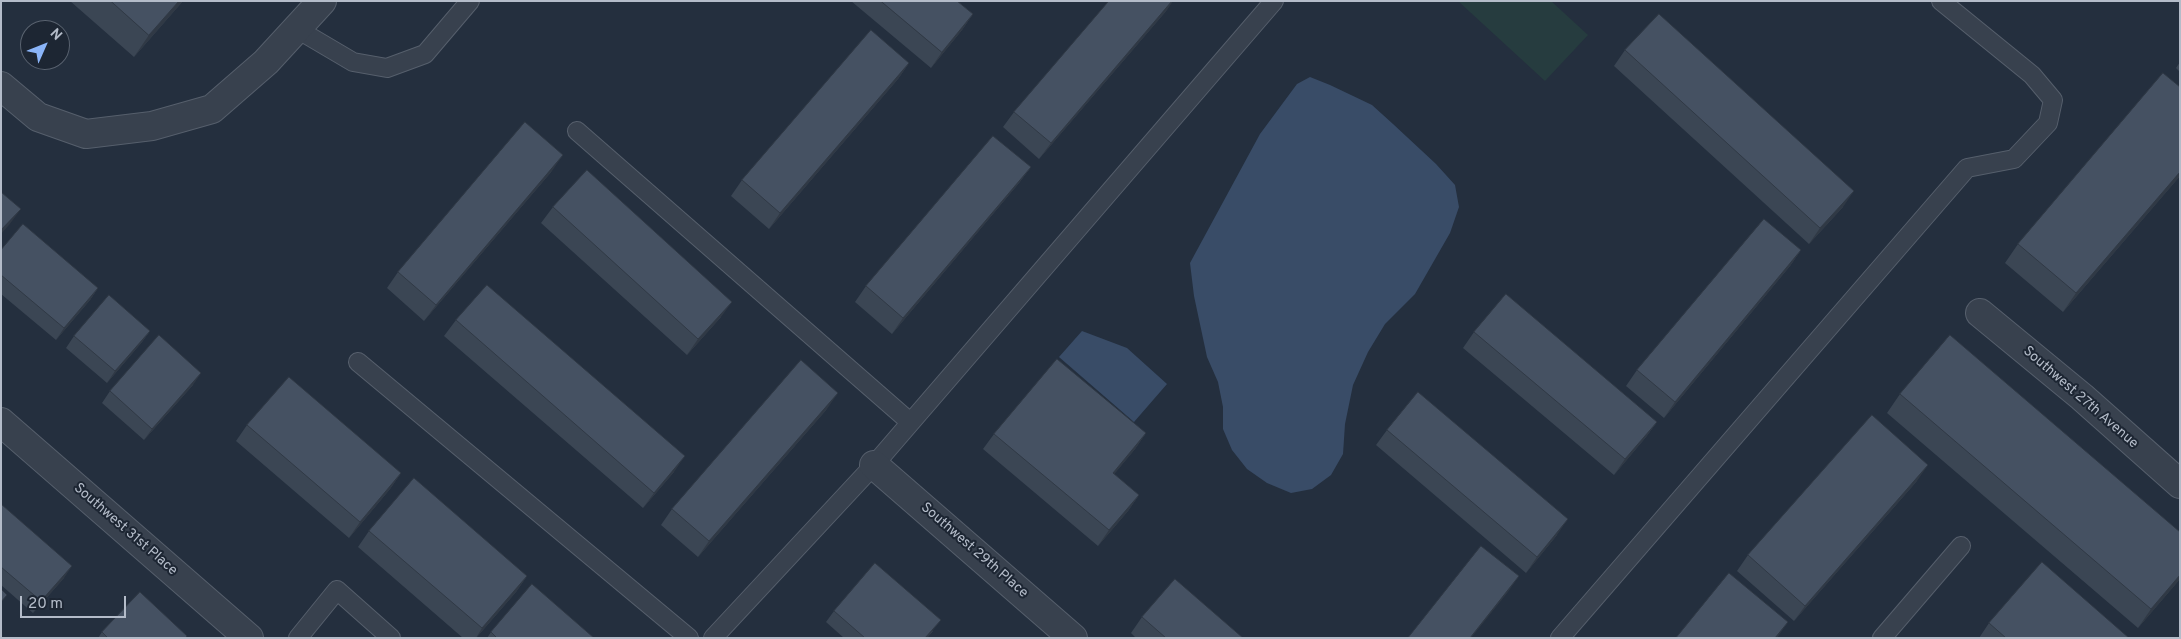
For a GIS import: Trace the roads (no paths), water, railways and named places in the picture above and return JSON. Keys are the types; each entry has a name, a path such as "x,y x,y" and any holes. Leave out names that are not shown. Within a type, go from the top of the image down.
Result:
{"street":[{"path":"1,86 38,116 86,134 152,126 212,109 266,62 322,1"},
{"name":"Southwest 27th Avenue","path":"1980,313 2082,397 2180,484"},
{"name":"Southwest 31st Place","path":"1,422 249,638"},
{"name":"Southwest 29th Place","path":"874,465 1073,638"}],"lane":[{"path":"298,29 353,62 387,68 425,54 470,1"},
{"path":"713,638 874,465 1274,1"},
{"path":"1560,638 1967,168 2014,159 2048,123 2053,100 2032,75 1941,1"},
{"path":"576,131 910,422"},
{"path":"358,362 689,638"},
{"path":"1882,638 1961,546"},
{"path":"298,638 337,590 391,638"}],"water":[{"path":"1310,77 1372,105 1436,164 1455,185 1459,207 1450,233 1415,294 1385,324 1368,352 1353,385 1345,424 1343,454 1331,475 1312,489 1291,493 1267,483 1247,469 1232,450 1223,429 1223,407 1218,382 1207,357 1194,296 1190,263 1260,134 1297,84"},
{"path":"1082,331 1127,348 1167,384 1134,422 1059,357"}]}
